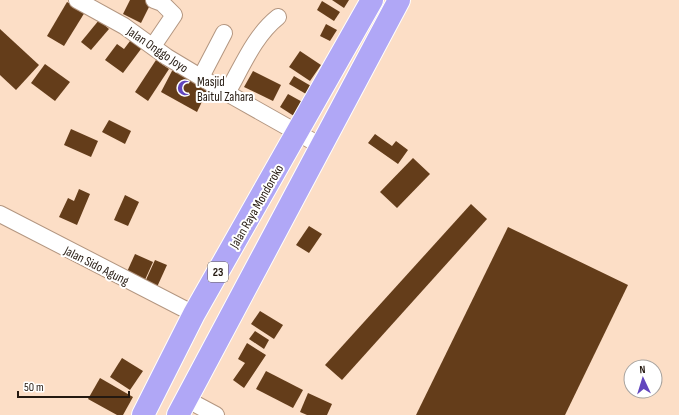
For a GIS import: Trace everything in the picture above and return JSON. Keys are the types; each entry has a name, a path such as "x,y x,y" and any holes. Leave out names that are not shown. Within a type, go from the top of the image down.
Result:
{"highway":[{"name":"Jalan Raya Mondoroko","path":"143,415 194,314 298,133 372,0"},
{"name":"23","path":"182,407 399,0"}],"street":[{"name":"Jalan Onggo Joyo","path":"77,0 124,26 201,77 321,146"},
{"path":"153,46 174,15 162,4 154,0"},
{"path":"228,93 260,35 267,26 278,17"},
{"path":"201,77 224,33"},
{"name":"Jalan Sido Agung","path":"0,214 194,314"},
{"path":"182,407 216,415"}],"building":[{"path":"130,0 145,0 151,3 141,23 123,14"},
{"path":"332,0 349,0 344,8"},
{"path":"322,1 340,12 334,21 317,10"},
{"path":"67,2 85,12 64,46 47,36"},
{"path":"99,20 109,29 91,50 81,42"},
{"path":"326,24 337,30 330,41 320,36"},
{"path":"0,29 39,65 16,90 0,75"},
{"path":"133,37 144,45 123,73 105,60 117,44 124,49"},
{"path":"300,51 321,65 310,81 289,67"},
{"path":"156,60 169,69 148,101 135,92"},
{"path":"45,64 70,82 55,101 31,83"},
{"name":"Masjid Baitul Zahara","path":"173,69 210,85 197,112 161,92"},
{"path":"253,71 281,85 273,101 244,87"},
{"path":"294,76 311,86 306,94 289,84"},
{"path":"288,94 306,104 297,118 280,107"},
{"path":"109,120 131,131 125,144 102,132"},
{"path":"71,129 98,141 91,157 64,145"},
{"path":"375,134 392,146 396,141 408,150 398,164 368,143"},
{"path":"413,158 430,174 397,208 380,192"},
{"path":"79,189 90,194 77,225 59,217 68,198 74,201"},
{"path":"125,195 139,202 128,226 114,220"},
{"path":"471,204 487,219 342,380 325,365"},
{"path":"309,226 322,234 309,253 296,245"},
{"path":"508,227 628,285 565,415 416,415"},
{"path":"135,254 153,262 144,282 126,274"},
{"path":"155,260 167,265 157,287 145,282"},
{"path":"260,311 283,325 274,339 251,324"},
{"path":"255,331 269,340 264,349 249,339"},
{"path":"247,343 266,355 244,388 233,380 245,363 238,359"},
{"path":"122,358 143,371 130,390 110,377"},
{"path":"266,371 303,390 293,408 256,389"},
{"path":"100,378 133,397 123,415 117,415 88,399"},
{"path":"308,393 332,404 327,415 307,415 300,412"}],"place":[{"name":"Masjid Baitul Zahara","path":"185,88"}]}
